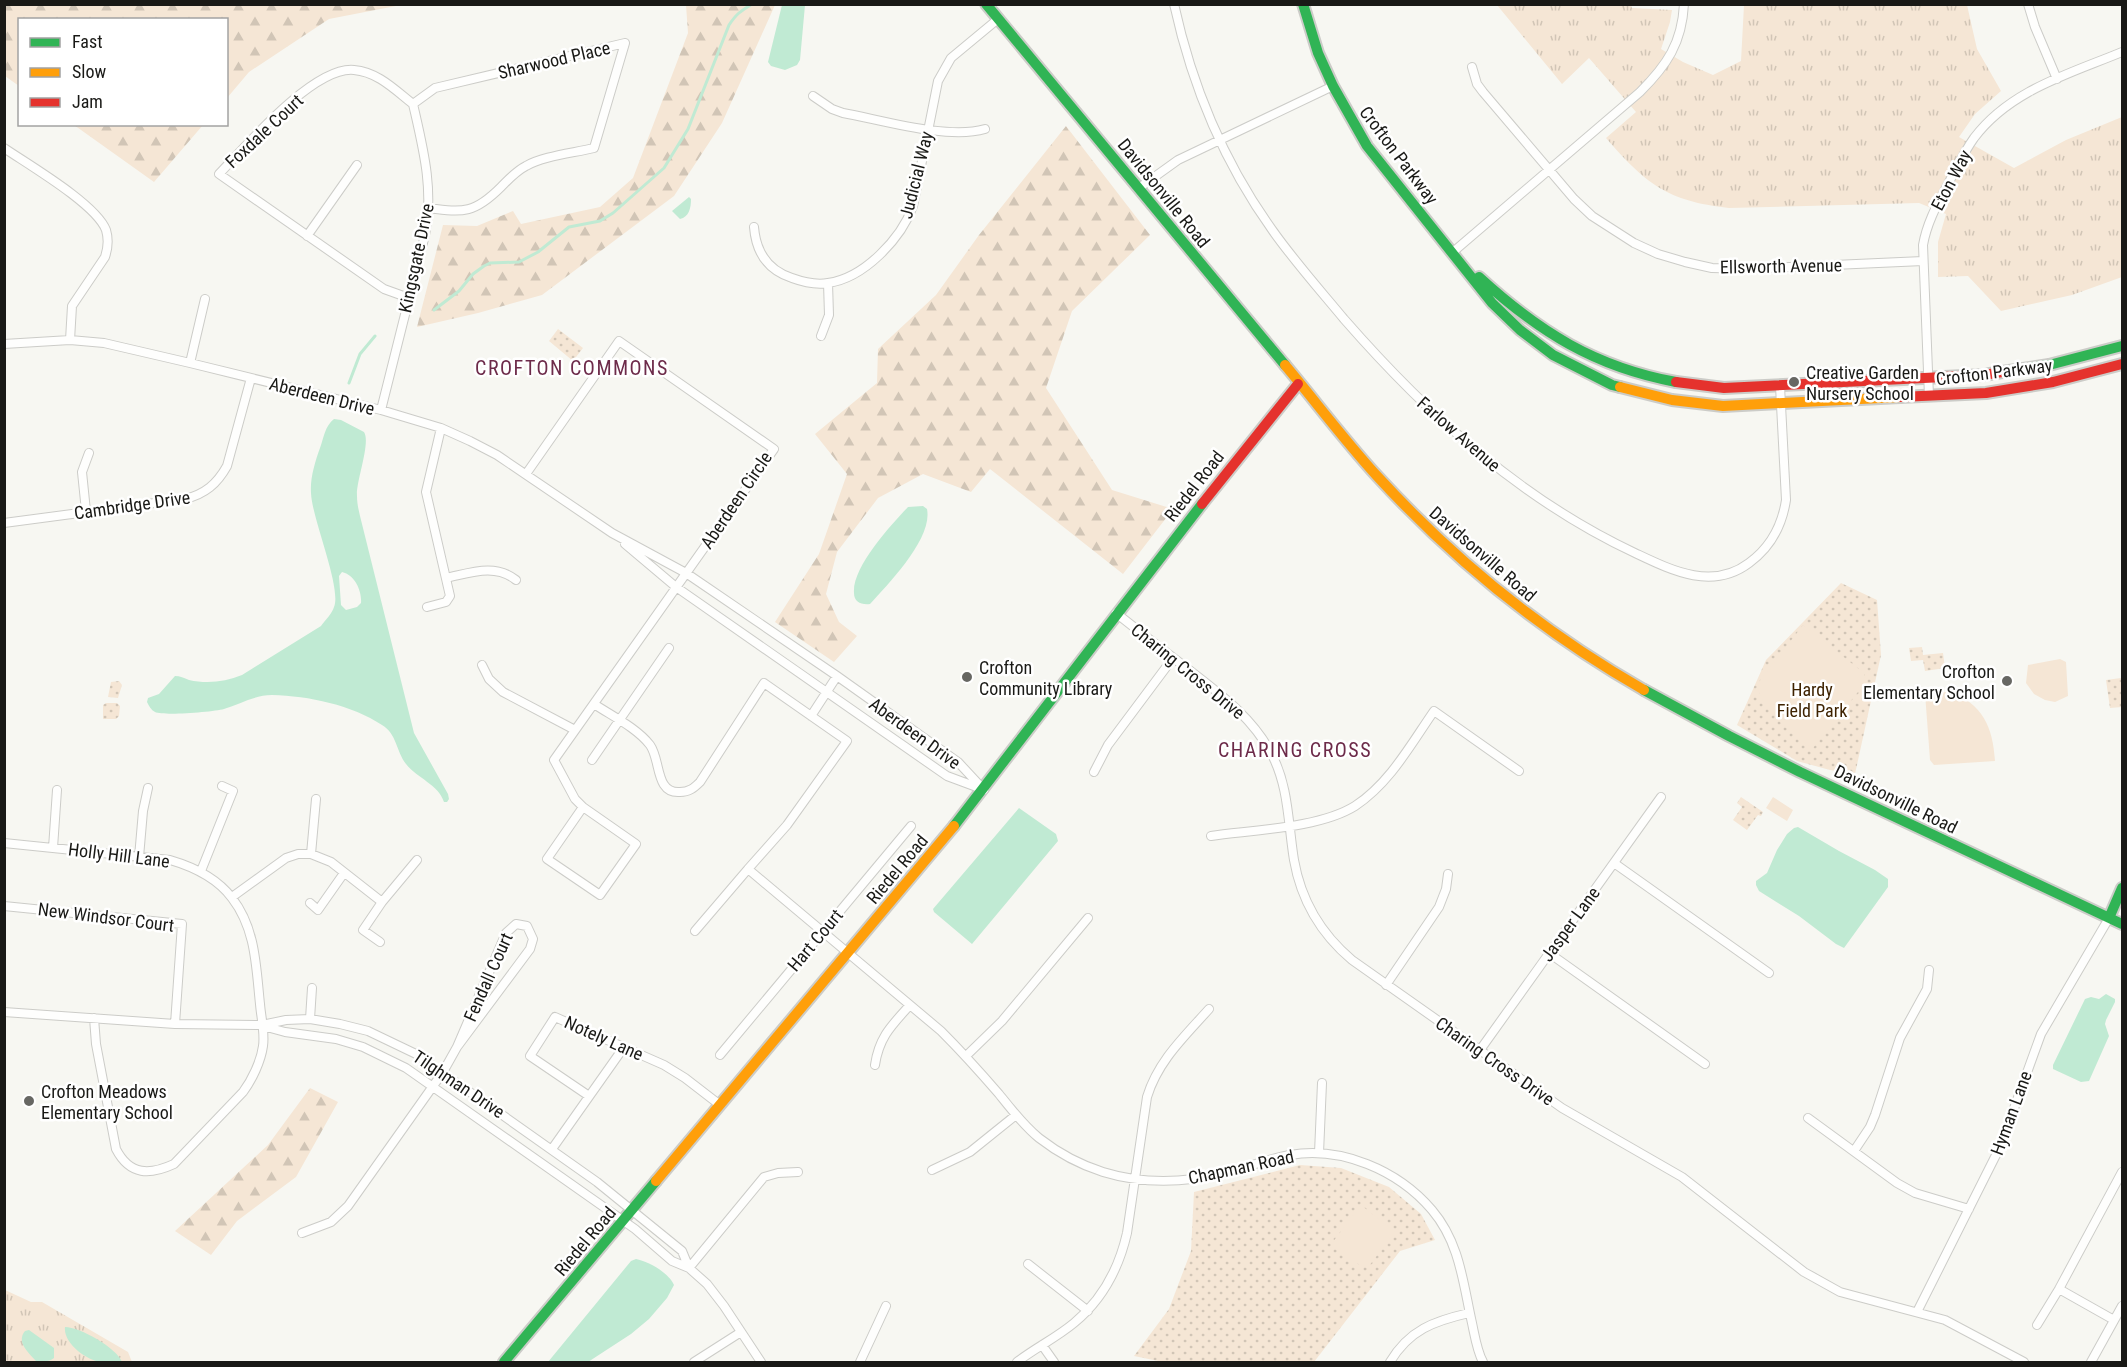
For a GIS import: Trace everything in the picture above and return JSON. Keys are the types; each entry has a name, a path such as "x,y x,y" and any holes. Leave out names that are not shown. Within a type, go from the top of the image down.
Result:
{"street":[{"name":"Davidsonville Road","path":"986,4 1376,476 1411,513 1487,583 1560,638 1637,685 1734,739 1976,857 2122,924"},
{"name":"Farlow Avenue","path":"1174,4 1190,66 1219,141 1256,208 1298,264 1382,362 1434,415 1487,460 1543,501 1617,544 1674,572 1710,577 1734,572 1754,560 1772,541 1782,521 1786,500 1780,386"},
{"name":"Crofton Parkway","path":"1303,4 1318,53 1333,86 1367,146 1492,303 1520,330 1553,355 1612,385 1672,400 1723,406 1929,396 2021,388 2085,375 2122,364"},
{"path":"1453,252 1641,92 1660,73 1672,55 1678,39 1684,4"},
{"path":"2028,4 2057,79"},
{"name":"Judicial Way","path":"754,227 757,248 768,265 777,272 800,281 828,284 853,275 872,262 904,227 913,206 934,94 944,69 951,58 998,19"},
{"name":"Sharwood Place","path":"412,104 435,88 625,43 594,148 528,164 516,172 487,201 477,207 454,211 429,208"},
{"name":"Eton Way","path":"1929,396 1923,261 1926,230 1974,138 1989,121 2024,93 2122,52"},
{"name":"Ellsworth Avenue","path":"1472,67 1477,84 1483,92 1574,199 1610,229 1658,254 1712,268 1746,269 1923,261"},
{"name":"Foxdale Court","path":"409,298 384,289 219,174 272,119 330,74 352,69 372,74 385,81 412,104"},
{"path":"1139,188 1167,166 1333,86"},
{"path":"813,96 832,110 843,113 928,129 963,133 985,129"},
{"name":"Kingsgate Drive","path":"381,411 425,235 429,208 428,176 412,104"},
{"path":"4,148 88,206 106,231 108,249 105,258 72,306 70,340"},
{"path":"307,236 357,165"},
{"name":"Crofton Parkway","path":"1453,252 1499,297 1534,324 1590,357 1619,369 1675,383 1724,388 1928,379 2018,371 2120,347"},
{"path":"822,336 829,315 828,284"},
{"path":"190,363 205,299"},
{"name":"Aberdeen Drive","path":"4,344 70,340 104,343 251,378 441,428 488,450 612,532 686,573 958,762 984,790"},
{"name":"Aberdeen Circle","path":"526,474 618,341 774,449 686,573"},
{"path":"2120,347 2122,359"},
{"name":"Cambridge Drive","path":"4,523 196,496 213,485 227,466 251,378"},
{"name":"Riedel Road","path":"504,1362 984,790 1116,613 1298,384"},
{"path":"427,607 449,600 426,492 441,428"},
{"path":"86,511 82,472 89,453"},
{"name":"Aberdeen Drive","path":"612,532 676,587 947,776 984,790"},
{"path":"446,578 498,570 516,580"},
{"path":"583,807 547,858 600,895 636,844 575,799 554,760 686,573"},
{"name":"Charing Cross Drive","path":"1116,613 1229,700 1259,734 1278,769 1284,787 1299,884 1315,919 1337,948 1386,986 1562,1108 1682,1177 1804,1272 1840,1292 1945,1320 2019,1361"},
{"path":"591,760 669,648"},
{"path":"1094,772 1108,745 1173,658"},
{"path":"482,665 489,679 503,692 575,730"},
{"path":"811,716 837,676"},
{"path":"594,704 619,720 651,746 665,788 675,792 689,790 700,782 764,683 847,741 787,825 696,931"},
{"path":"1212,836 1317,821 1339,814 1369,795 1392,772 1434,711 1519,771"},
{"path":"201,871 233,791 222,786"},
{"path":"139,856 148,788"},
{"path":"53,848 57,790"},
{"name":"Jasper Lane","path":"1480,1050 1661,797"},
{"path":"311,854 316,799"},
{"name":"Hart Court","path":"720,1055 911,826"},
{"name":"Holly Hill Lane","path":"4,843 170,860 201,871 218,883 232,897 242,912 254,944 263,1046 250,1083 174,1164 160,1170 141,1171 125,1164 116,1149 96,1044 94,1018"},
{"path":"232,897 286,858 311,854 331,862 382,902"},
{"path":"380,942 363,930 382,902 417,860"},
{"path":"1614,863 1769,973"},
{"name":"Chapman Road","path":"748,869 941,1031 966,1056 1016,1115 1038,1137 1058,1151 1102,1172 1136,1179 1179,1181 1196,1179 1291,1155 1318,1153 1353,1159 1400,1181 1431,1209 1447,1230 1456,1249 1462,1269 1469,1313 1484,1362"},
{"path":"310,903 318,910 344,873"},
{"path":"1386,986 1439,907 1446,889 1448,874"},
{"path":"2109,918 2122,888"},
{"name":"New Windsor Court","path":"4,906 182,924 175,1024"},
{"path":"966,1056 997,1027 1088,918"},
{"name":"Hyman Lane","path":"1917,1312 2009,1126 2041,1034 2109,918"},
{"name":"Fendall Court","path":"302,1233 323,1227 339,1216 443,1072 457,1047 506,933 516,924 527,926 533,939 530,949 457,1047"},
{"path":"1549,954 1705,1064"},
{"path":"1854,1151 1870,1127 1900,1038 1927,989 1929,970"},
{"path":"310,1019 312,988"},
{"path":"875,1065 880,1042 910,1005"},
{"path":"1017,1362 1074,1324 1088,1311 1110,1281 1123,1252 1147,1097 1151,1085 1163,1062 1209,1009"},
{"name":"Tilghman Drive","path":"4,1012 175,1024 262,1025 286,1020 310,1019 368,1031 416,1054 597,1182 682,1251 689,1268"},
{"name":"Notely Lane","path":"589,1096 530,1056 555,1017 664,1065 720,1105"},
{"name":"Tilghman Drive","path":"262,1025 285,1032 336,1039 363,1047 398,1063 634,1229 672,1261 689,1268"},
{"path":"552,1149 624,1047"},
{"path":"1318,1153 1322,1083"},
{"path":"932,1170 970,1152 1016,1115"},
{"path":"1808,1118 1897,1183 1915,1193 1969,1209"},
{"path":"761,1362 707,1284 689,1268 764,1178 778,1173 798,1172"},
{"path":"2037,1325 2122,1172"},
{"path":"1028,1264 1088,1311"},
{"path":"2059,1289 2114,1320"},
{"path":"860,1362 886,1306"},
{"path":"2091,1362 2122,1306"},
{"path":"1390,1362 1403,1343 1428,1325 1441,1319 1469,1313"},
{"path":"694,1362 741,1332"},
{"path":"1042,1345 1054,1362"}],"green space":[{"path":"5,4 401,4 329,19 249,72 228,97 228,18 18,18 18,85 5,76"},
{"path":"1630,4 1632,8 1672,10 1661,49 1713,75 1741,61 1744,5 1967,5 1977,49 2001,91 1975,114 1959,137 2014,168 2066,140 2122,117 2122,277 2072,295 2001,311 1968,276 1938,277 1938,242 1946,214 1919,203 1729,208 1689,201 1659,188 1633,167 1606,138 1636,112 1589,58 1562,84 1497,5"},
{"path":"686,5 775,5 722,123 674,196 542,295 417,327 443,225 477,226 513,211 521,224 600,207 633,178 688,33"},
{"path":"75,126 202,126 154,182"},
{"path":"1066,126 1150,235 1072,311 1046,388 1112,490 1173,509 1123,574 990,469 971,492 923,474 878,498 837,552 826,594 839,622 857,636 834,662 775,622 819,554 847,474 815,434 877,383 878,349 936,295 979,235"},
{"path":"558,329 583,348 573,361 549,341"},
{"name":"Hardy Field Park","path":"1841,583 1877,600 1881,655 1855,774 1797,761 1737,725 1766,660"},
{"path":"1803,625 1864,673 1866,682 1813,748 1797,737 1769,710 1759,691 1758,683"},
{"path":"1922,647 1923,655 1943,653 1945,668 1925,671 1923,660 1911,661 1909,648"},
{"path":"2060,659 2066,662 2068,696 2055,702 2045,700 2034,694 2026,683 2028,665"},
{"path":"2121,678 2122,707 2110,708 2106,680"},
{"path":"119,681 122,685 118,698 108,697 111,682"},
{"path":"1949,692 1970,703 1984,718 1992,738 1995,761 1934,765 1930,760 1925,693"},
{"path":"117,703 120,706 119,716 116,719 103,719 103,705"},
{"path":"1741,797 1763,812 1747,830 1733,820 1742,807 1737,803"},
{"path":"1773,797 1793,810 1787,821 1766,808"},
{"path":"310,1088 338,1102 296,1177 237,1221 211,1255 175,1231 268,1145"},
{"path":"1300,1165 1341,1168 1389,1187 1421,1214 1435,1240 1400,1251 1314,1362 1163,1362 1134,1356 1169,1309 1191,1251 1194,1192"},
{"path":"1361,1205 1395,1232 1369,1266 1362,1267 1332,1243"},
{"path":"5,1290 31,1302 42,1302 128,1352 132,1362 5,1362"}],"shaded area":[{"path":"782,5 805,5 800,60 797,65 785,70 771,66 768,62"},
{"path":"689,197 691,206 689,212 680,219 672,211"},
{"path":"334,419 341,420 364,432 366,437 357,489 359,511 414,733 448,794 447,802 444,802 433,786 406,764 394,738 387,729 370,718 344,707 301,697 266,695 224,709 168,714 155,712 147,702 148,698 159,694 175,676 209,682 223,681 242,675 321,626 332,612 335,598 334,585 316,519 311,487 316,459 325,432","holes":["342,572 357,584 361,603 357,607 346,610 341,605 339,576"]},
{"path":"923,506 927,509 927,521 917,546 870,604 859,602 854,596 855,583 859,571 874,547 908,507"},
{"path":"1019,808 1056,834 1058,841 972,944 933,909"},
{"path":"1798,827 1888,879 1888,887 1844,948 1759,891 1756,885 1756,881 1767,873 1787,834"},
{"path":"2106,994 2115,999 2105,1024 2109,1036 2089,1081 2081,1082 2053,1069 2085,999 2091,997 2099,999"},
{"path":"636,1259 658,1268 668,1276 674,1285 667,1298 649,1319 631,1334 588,1362 548,1362 631,1261"},
{"path":"65,1327 80,1330 97,1339 119,1356 122,1362 96,1361 83,1355 68,1339"},
{"path":"29,1330 54,1348 54,1358 36,1361 22,1343 25,1331"}],"waterway":[{"path":"434,310 459,291 473,274 484,266 490,263 519,262 538,252 569,227 600,221 613,213 664,168 688,129 729,25 739,13 752,4"},
{"path":"349,383 360,354 375,336"}],"traffic: fast":[{"path":"986,4 1285,365"},
{"path":"1303,4 1318,53 1333,86 1367,146 1492,303 1520,330 1553,355 1620,387"},
{"path":"1479,277 1501,297 1546,330 1594,357 1619,367 1676,382"},
{"path":"2002,372 2049,365 2122,346"},
{"path":"954,826 1202,504"},
{"path":"1644,690 1800,772 2122,924"},
{"path":"2109,918 2122,888"},
{"path":"504,1362 656,1181"}],"traffic: slow":[{"path":"1285,365 1366,463 1408,508 1470,567 1571,645 1644,690"},
{"path":"1620,387 1672,400 1723,406 1900,397"},
{"path":"656,1181 954,826"}],"traffic: jam":[{"path":"1900,397 1986,393 2053,382 2122,364"},
{"path":"1676,382 1724,388 1984,375 2002,372"},
{"path":"1202,504 1298,384"}],"place":[{"name":"Creative Garden Nursery School","path":"1794,382"},
{"name":"Crofton Community Library","path":"967,677"},
{"name":"Crofton Elementary School","path":"2007,681"},
{"name":"Crofton Meadows Elementary School","path":"29,1101"}],"district":[{"name":"CROFTON COMMONS","path":"572,368"},
{"name":"CHARING CROSS","path":"1295,750"}]}
